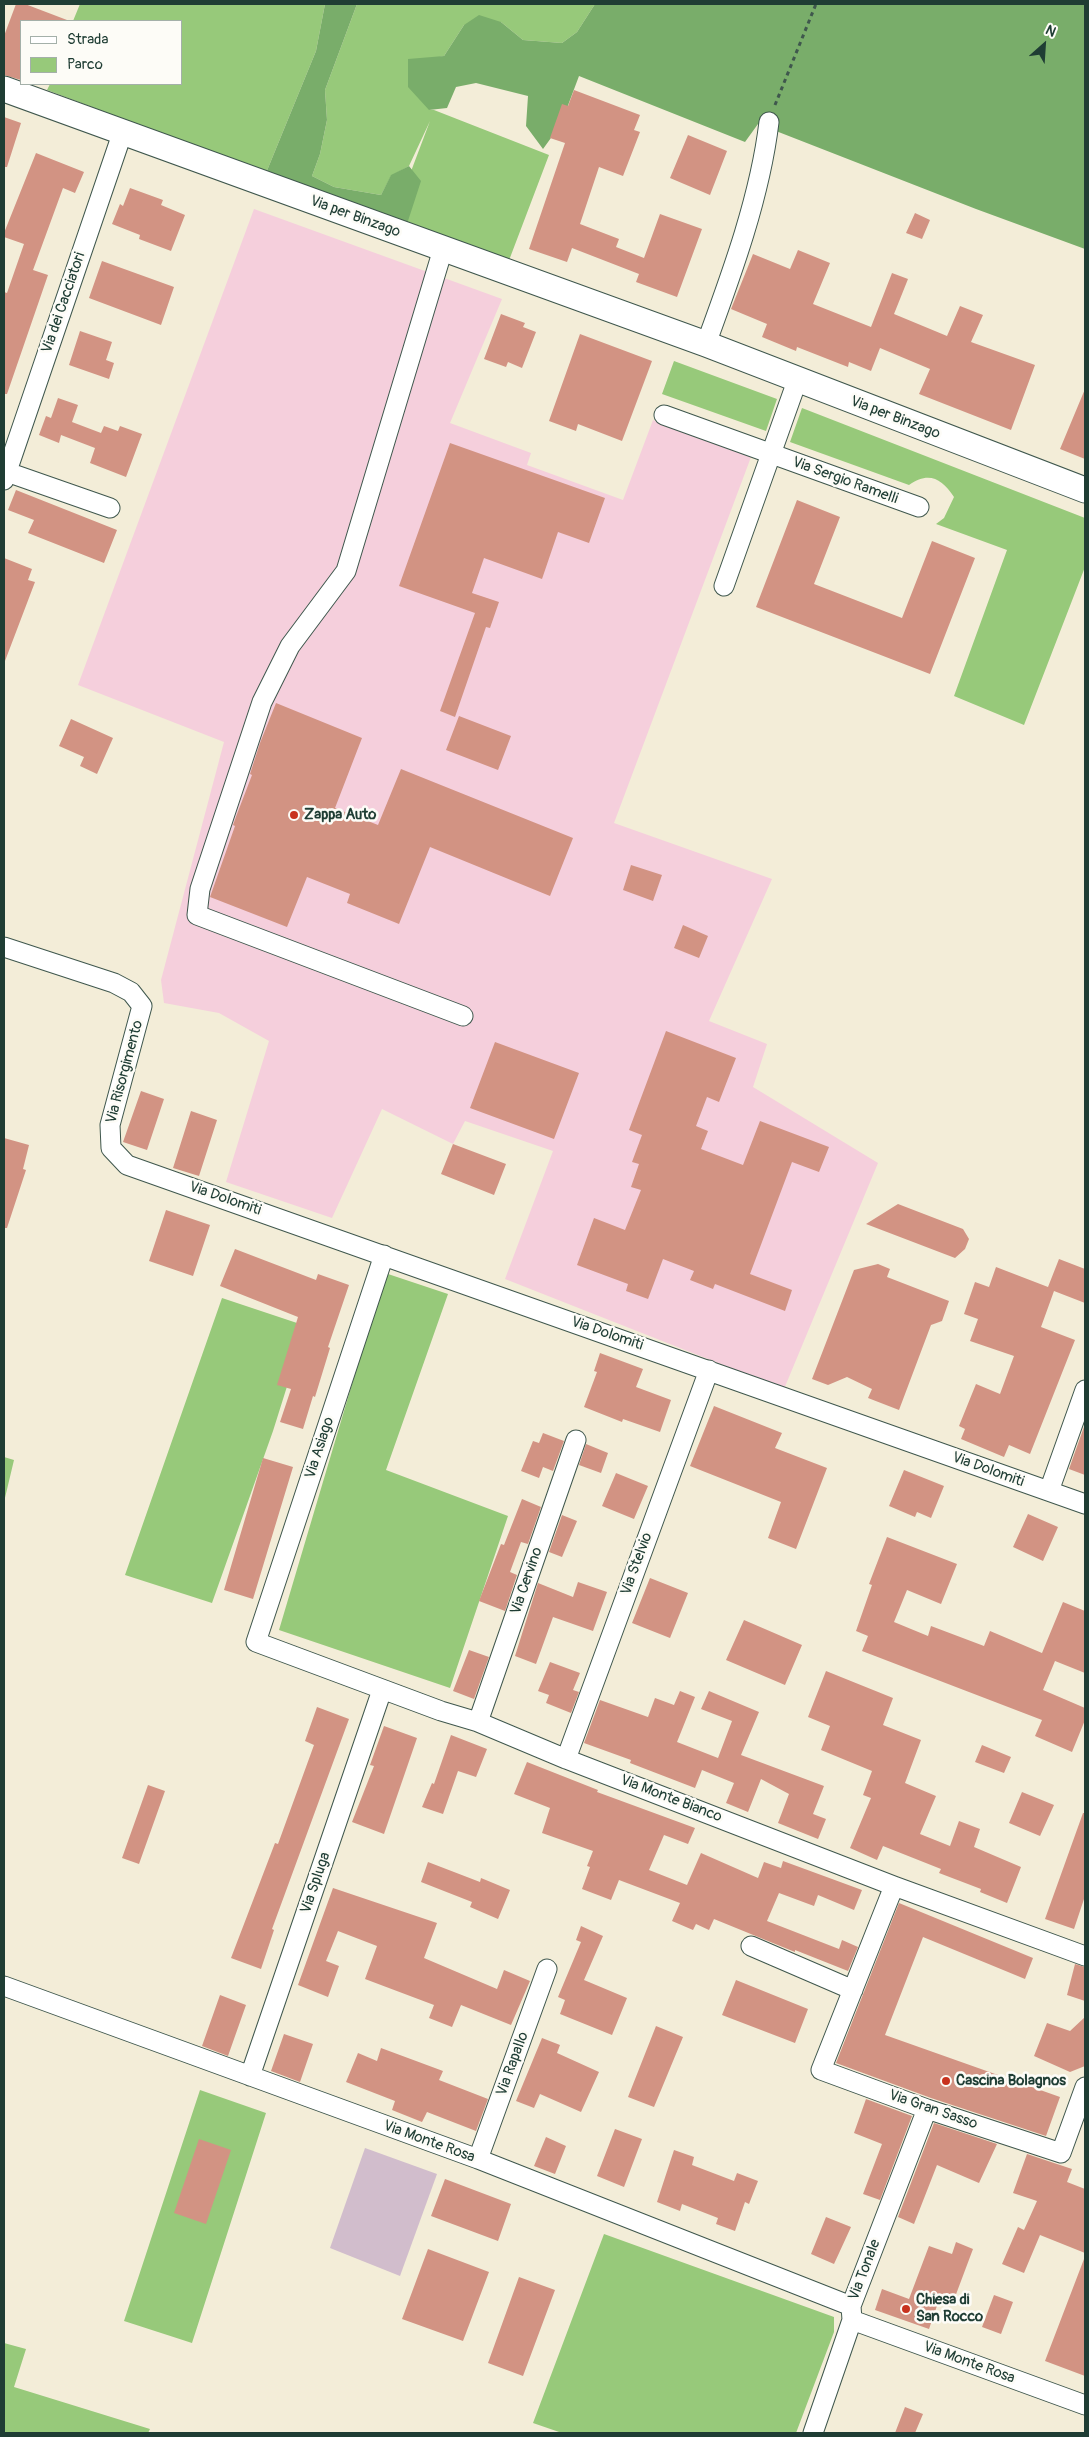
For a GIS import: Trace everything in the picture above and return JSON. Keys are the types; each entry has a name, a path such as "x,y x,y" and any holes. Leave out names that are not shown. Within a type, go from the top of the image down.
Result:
{"main road":[{"name":"Via per Binzago","path":"4,89 122,134 706,344 797,381 1085,490"}],"street":[{"path":"706,344 737,254 766,149 768,122"},
{"name":"Via dei Cacciatori","path":"110,508 5,476 122,134"},
{"path":"443,249 346,572 290,646 262,702 200,889 198,915 463,1016"},
{"name":"Via Sergio Ramelli","path":"724,586 797,381"},
{"name":"Via Sergio Ramelli","path":"664,415 919,507"},
{"name":"Via Risorgimento","path":"4,947 114,983 131,992 142,1006 110,1125 111,1148 128,1165"},
{"name":"Via Dolomiti","path":"128,1165 1085,1504"},
{"name":"Via Asiago","path":"256,1642 384,1255"},
{"name":"Via Stelvio","path":"566,1759 709,1370"},
{"path":"1049,1491 1085,1390"},
{"name":"Via Cervino","path":"478,1722 576,1440"},
{"name":"Via Monte Bianco","path":"256,1642 382,1690 478,1722 566,1759 894,1886 1085,1956"},
{"name":"Via Spluga","path":"250,2076 382,1690"},
{"path":"751,1946 853,1990 894,1886"},
{"name":"Via Rapallo","path":"478,2159 547,1969"},
{"name":"Via Monte Rosa","path":"4,1986 478,2159 852,2313 1085,2405"},
{"name":"Via Gran Sasso","path":"853,1990 821,2070 927,2109 1061,2153 1085,2087"},
{"name":"Via Tonale","path":"813,2433 852,2313 927,2109"}],"path":[{"path":"768,122 783,80 816,4"}],"shaded area":[{"path":"254,209 502,299 450,423 531,453 527,465 623,500 653,420 751,457 614,823 772,879 709,1021 767,1044 753,1087 878,1163 784,1389 505,1279 553,1151 465,1121 453,1144 382,1109 332,1218 226,1182 269,1041 219,1013 164,1003 161,980 224,742 78,685"},
{"path":"365,2148 437,2174 400,2276 330,2248"}],"green space":[{"path":"80,4 325,4 316,51 266,173 47,90 50,85 182,85 182,20 73,20"},
{"path":"325,4 357,4 325,90 327,120 320,154 312,176 334,187 381,195 391,175 409,166 421,181 407,224 266,173 316,51"},
{"path":"357,4 595,4 577,32 562,43 523,40 501,22 464,25 444,56 435,58 429,110 434,110 549,155 508,263 393,219 430,121 409,166 391,176 381,195 334,187 312,176 320,154 327,120 325,90"},
{"path":"595,4 1085,4 1085,249 976,209 758,124 745,142 579,76 561,124 543,149 526,126 528,96 476,83 456,87 447,108 429,110 408,87 408,59 444,56 464,25 479,15 501,22 523,40 562,43 577,32"},
{"path":"674,361 777,399 766,431 662,394"},
{"path":"802,408 1085,518 1085,567 1024,725 954,696 1007,550 936,524 944,518 954,497 945,486 934,479 923,478 909,485 790,442"},
{"path":"385,1273 448,1294 386,1470 508,1516 450,1688 279,1630"},
{"path":"222,1298 306,1326 273,1431 212,1603 125,1575"},
{"path":"4,1457 14,1460 4,1502"},
{"path":"200,2090 266,2113 192,2343 124,2321"},
{"path":"604,2234 834,2317 834,2332 796,2433 562,2433 533,2423"},
{"path":"4,2343 26,2349 14,2387 150,2429 148,2433 4,2433"}],"building":[{"path":"16,4 25,4 67,20 20,20 20,80 4,75 4,36"},
{"path":"574,90 640,115 634,130 640,132 623,176 599,167 580,224 619,239 616,247 644,258 660,214 702,229 677,297 636,282 639,274 572,248 567,262 529,249 565,143 550,138 562,104 568,106"},
{"path":"4,117 21,123 7,167 4,167"},
{"path":"688,135 727,151 710,195 670,178"},
{"path":"36,153 84,172 75,193 63,188 33,270 48,275 7,394 4,394 4,292 7,293 24,244 4,237 4,233"},
{"path":"130,188 163,200 161,205 185,215 171,251 139,239 140,235 112,224 120,204 123,206"},
{"path":"915,213 930,220 922,239 906,233"},
{"path":"798,250 830,263 813,304 871,327 892,273 908,279 894,314 947,336 960,306 983,315 971,342 1035,365 1011,430 919,394 930,369 880,348 871,371 849,362 848,367 797,347 796,351 762,337 767,324 731,309 753,254 790,269"},
{"path":"102,261 174,287 161,325 89,298"},
{"path":"501,314 525,323 523,327 536,332 522,368 508,362 506,367 484,359"},
{"path":"80,331 112,342 106,360 114,363 109,379 69,365"},
{"path":"580,334 652,361 622,441 578,424 576,431 549,421"},
{"path":"1085,389 1085,459 1060,449"},
{"path":"58,398 78,405 72,422 101,433 104,426 118,431 120,426 142,434 126,477 90,463 95,448 61,435 59,443 39,435 46,416 51,418"},
{"path":"450,443 605,498 589,543 558,532 542,579 484,558 472,593 499,602 490,628 486,627 455,717 440,711 475,613 399,586"},
{"path":"16,490 117,530 104,563 28,533 34,520 8,510"},
{"path":"797,500 840,517 814,584 902,618 932,541 975,558 930,674 756,607"},
{"path":"4,558 32,569 28,580 35,582 5,661"},
{"path":"276,703 362,738 335,808 378,825 401,769 573,838 550,896 430,847 399,924 347,903 350,894 307,877 287,927 210,897 235,826 233,825 252,775 250,774 260,743"},
{"path":"459,716 511,736 498,770 446,750"},
{"path":"71,719 113,738 97,774 80,766 84,757 59,746"},
{"path":"631,865 662,875 653,901 623,890"},
{"path":"683,925 708,936 699,958 674,948"},
{"path":"666,1031 736,1058 719,1102 707,1097 696,1126 708,1131 701,1149 743,1165 760,1121 829,1147 819,1172 792,1162 750,1274 792,1290 785,1311 715,1284 713,1289 690,1280 694,1271 663,1259 648,1299 626,1291 628,1284 577,1265 594,1218 625,1230 641,1190 631,1187 639,1164 632,1162 642,1135 629,1130"},
{"path":"495,1042 579,1073 554,1139 470,1108"},
{"path":"141,1091 164,1099 147,1150 123,1142"},
{"path":"191,1111 217,1120 199,1176 173,1168"},
{"path":"4,1138 29,1145 23,1169 26,1170 7,1228 4,1228"},
{"path":"453,1144 506,1164 494,1195 441,1174"},
{"path":"898,1204 963,1229 969,1239 965,1249 955,1258 866,1224"},
{"path":"166,1210 210,1225 193,1276 149,1261"},
{"path":"235,1249 316,1280 318,1274 349,1285 328,1347 330,1348 315,1397 313,1396 303,1429 280,1422 291,1389 277,1385 298,1317 220,1286"},
{"path":"1059,1259 1085,1269 1085,1303 1054,1291 1041,1327 1075,1340 1030,1454 1009,1445 1004,1457 961,1439 965,1429 959,1426 976,1384 1000,1394 1014,1356 970,1341 978,1319 964,1314 975,1282 989,1287 996,1267 1048,1287"},
{"path":"878,1264 890,1269 887,1277 949,1301 942,1321 931,1325 899,1410 868,1398 872,1389 847,1377 828,1385 812,1379 854,1270"},
{"path":"600,1353 643,1369 636,1387 671,1400 660,1432 623,1419 622,1422 584,1407 597,1372 594,1371"},
{"path":"714,1406 782,1433 775,1448 827,1468 796,1549 768,1538 781,1502 690,1466"},
{"path":"1085,1424 1085,1475 1069,1469"},
{"path":"543,1433 564,1441 553,1471 543,1467 539,1478 521,1471 533,1441 539,1443"},
{"path":"586,1444 608,1453 601,1473 579,1465"},
{"path":"263,1458 293,1467 253,1599 224,1590"},
{"path":"904,1470 944,1486 931,1518 917,1512 915,1517 889,1506"},
{"path":"616,1473 648,1486 634,1519 602,1506"},
{"path":"522,1499 541,1507 528,1544 521,1542 510,1572 517,1575 505,1611 479,1601 501,1544 504,1545"},
{"path":"1028,1514 1058,1527 1043,1561 1013,1547"},
{"path":"562,1515 577,1521 562,1557 549,1552"},
{"path":"887,1537 957,1564 941,1604 907,1590 894,1622 928,1636 931,1626 984,1646 990,1631 1042,1653 1063,1602 1085,1611 1085,1673 1055,1661 1043,1690 1085,1708 1085,1720 1072,1752 1035,1736 1042,1720 862,1651 868,1636 856,1631 872,1585 869,1584"},
{"path":"650,1578 688,1593 670,1638 632,1623"},
{"path":"578,1582 607,1592 593,1631 553,1617 536,1664 515,1656 538,1583 573,1597"},
{"path":"744,1620 802,1645 785,1685 726,1660"},
{"path":"469,1650 489,1657 474,1699 453,1691"},
{"path":"550,1662 580,1673 573,1690 579,1692 571,1713 546,1703 549,1695 538,1691"},
{"path":"826,1671 893,1698 883,1725 921,1740 905,1783 936,1796 920,1834 950,1846 959,1821 980,1829 974,1847 1021,1867 1007,1903 980,1892 981,1889 939,1873 941,1869 883,1846 877,1860 850,1848 871,1798 863,1795 872,1771 821,1750 830,1726 808,1717"},
{"path":"680,1691 695,1697 677,1742 718,1758 732,1721 701,1709 709,1691 759,1712 741,1755 824,1786 813,1814 826,1819 818,1839 778,1823 789,1794 761,1779 748,1812 726,1803 734,1783 702,1770 695,1788 630,1763 631,1760 584,1743 600,1700 648,1717 655,1698 674,1705"},
{"path":"317,1707 349,1719 272,1929 274,1930 261,1969 231,1958 275,1843 278,1844 314,1745 305,1741"},
{"path":"384,1726 417,1738 384,1834 352,1822 374,1766 370,1765"},
{"path":"451,1735 487,1749 476,1777 458,1771 443,1814 422,1807 432,1783 434,1784"},
{"path":"982,1745 1011,1757 1004,1773 975,1762"},
{"path":"527,1762 598,1790 597,1792 695,1828 688,1844 664,1835 649,1870 687,1885 701,1853 758,1878 764,1862 781,1868 783,1861 862,1890 854,1910 818,1895 814,1906 779,1893 767,1921 839,1949 842,1940 858,1947 848,1971 714,1919 709,1930 696,1924 693,1930 672,1921 680,1903 619,1880 611,1900 582,1889 590,1867 587,1866 593,1851 542,1833 550,1808 514,1794"},
{"path":"148,1785 165,1791 139,1864 122,1858"},
{"path":"1022,1792 1054,1805 1040,1836 1009,1823"},
{"path":"1083,1813 1085,1813 1085,1896 1074,1929 1045,1919"},
{"path":"428,1862 480,1882 481,1878 510,1890 498,1919 470,1907 472,1902 421,1882"},
{"path":"333,1888 437,1923 424,1958 497,1989 504,1970 530,1981 511,2025 461,2005 452,2027 429,2018 434,2005 365,1979 377,1946 338,1931 326,1961 339,1966 328,1997 298,1985"},
{"name":"Cascina Bolagnos","path":"899,1903 1033,1958 1025,1979 923,1937 885,2035 1060,2097 1046,2136 931,2098 836,2063"},
{"path":"581,1926 603,1936 584,1980 627,1998 612,2035 560,2014 565,2000 558,1997 581,1942 576,1940"},
{"path":"1075,1964 1085,1967 1085,2001 1067,1995"},
{"path":"736,1980 808,2009 795,2043 722,2015"},
{"path":"220,1995 246,2005 228,2056 202,2046"},
{"path":"1085,2017 1085,2066 1070,2072 1034,2056 1047,2023 1070,2031"},
{"path":"656,2026 683,2037 654,2107 628,2097"},
{"path":"284,2034 313,2044 300,2082 271,2071"},
{"path":"542,2038 560,2045 557,2053 599,2072 581,2112 540,2094 534,2108 516,2101"},
{"path":"381,2048 443,2071 439,2080 488,2099 476,2131 427,2112 422,2122 392,2110 395,2101 346,2082 358,2053 377,2061"},
{"path":"866,2099 912,2116 880,2200 863,2194 882,2144 854,2133"},
{"path":"934,2123 997,2144 979,2183 937,2165 914,2224 898,2217"},
{"path":"615,2129 642,2139 624,2187 597,2176"},
{"path":"546,2137 566,2146 555,2174 534,2166"},
{"path":"199,2139 231,2150 206,2224 174,2213"},
{"path":"674,2150 694,2157 692,2165 734,2181 737,2173 758,2181 749,2204 745,2202 735,2231 716,2224 718,2218 682,2204 680,2211 657,2202"},
{"path":"1027,2154 1072,2169 1067,2182 1085,2189 1085,2253 1040,2235 1024,2273 1002,2264 1018,2227 1024,2230 1037,2201 1013,2193"},
{"path":"445,2179 511,2204 498,2241 431,2216"},
{"path":"826,2217 851,2227 834,2264 811,2254"},
{"path":"956,2242 973,2249 952,2305 939,2300 929,2329 875,2310 882,2289 909,2299 929,2246 952,2254"},
{"path":"428,2249 489,2272 463,2341 402,2319"},
{"path":"1085,2260 1085,2376 1045,2361"},
{"path":"519,2277 555,2290 523,2376 488,2363"},
{"path":"994,2295 1013,2302 1001,2334 982,2327"},
{"path":"905,2407 923,2414 915,2433 895,2433"}],"place":[{"name":"Zappa Auto","path":"294,815"},
{"name":"Cascina Bolagnos","path":"946,2081"},
{"name":"Chiesa di San Rocco","path":"906,2309"}]}
